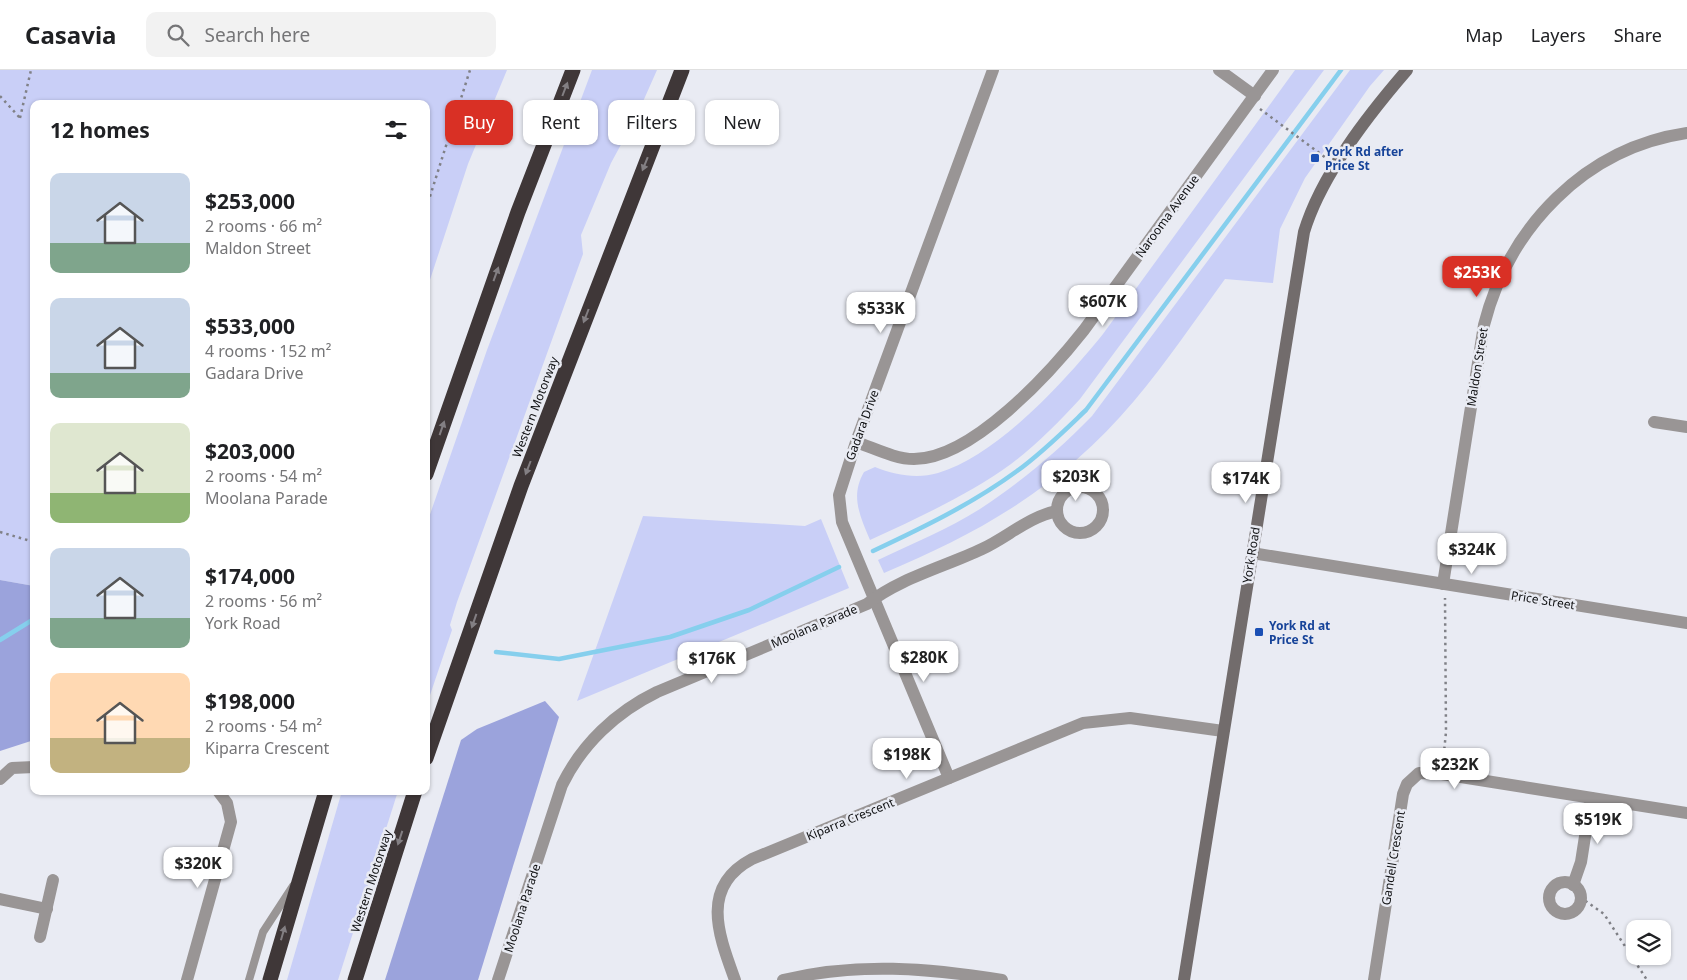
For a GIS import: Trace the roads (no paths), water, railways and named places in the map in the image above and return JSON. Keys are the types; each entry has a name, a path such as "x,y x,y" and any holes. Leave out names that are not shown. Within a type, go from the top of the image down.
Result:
{"highway":[{"path":"430,463 515,221 573,70"},
{"name":"Western Motorway","path":"430,747 521,486 682,70"},
{"path":"270,980 325,795"},
{"name":"Western Motorway","path":"355,980 414,795"}],"street":[{"name":"Gadara Drive","path":"949,778 839,510 840,489 993,70"},
{"path":"1219,70 1255,96"},
{"name":"Narooma Avenue","path":"856,442 903,458 926,458 943,453 966,440 1014,405 1056,364 1084,330 1273,70"},
{"name":"York Road","path":"1184,980 1301,244 1315,199 1335,165 1407,70"},
{"name":"Maldon Street","path":"1443,584 1484,325 1495,289 1512,255 1549,205 1586,172 1611,156 1639,144 1687,133"},
{"path":"1654,422 1687,427"},
{"name":"Moolana Parade","path":"498,980 562,785 570,769 590,742 606,726 641,700 867,604 882,592 984,548 1034,517 1057,511"},
{"name":"Price Street","path":"1252,553 1687,623"},
{"name":"Kiparra Crescent","path":"735,980 719,937 717,909 722,889 740,865 1083,723 1098,720 1147,720 1223,732"},
{"path":"0,779 12,768 30,767"},
{"name":"Gandell Crescent","path":"1374,980 1405,789 1411,778 1419,773 1442,774 1687,813"},
{"path":"187,980 231,822 227,803 221,795"},
{"path":"1574,885 1563,882 1554,887 1549,896 1551,907 1559,913 1570,914 1578,907 1580,897 1574,885 1581,862 1591,798"},
{"path":"40,937 53,880"},
{"path":"0,899 47,909"},
{"path":"784,980 835,971 875,968 933,969 986,979 1002,980"}],"lane":[{"path":"249,980 263,932 299,879"}],"waterway":[{"path":"873,551 946,515 1000,483 1053,442 1086,410 1341,70"},
{"path":"496,652 559,659 670,637 749,610 839,567"},
{"path":"0,640 30,621"}],"place":[{"name":"York Rd after Price St","path":"1315,158"},
{"name":"York Rd at Price St","path":"1259,632"}]}
